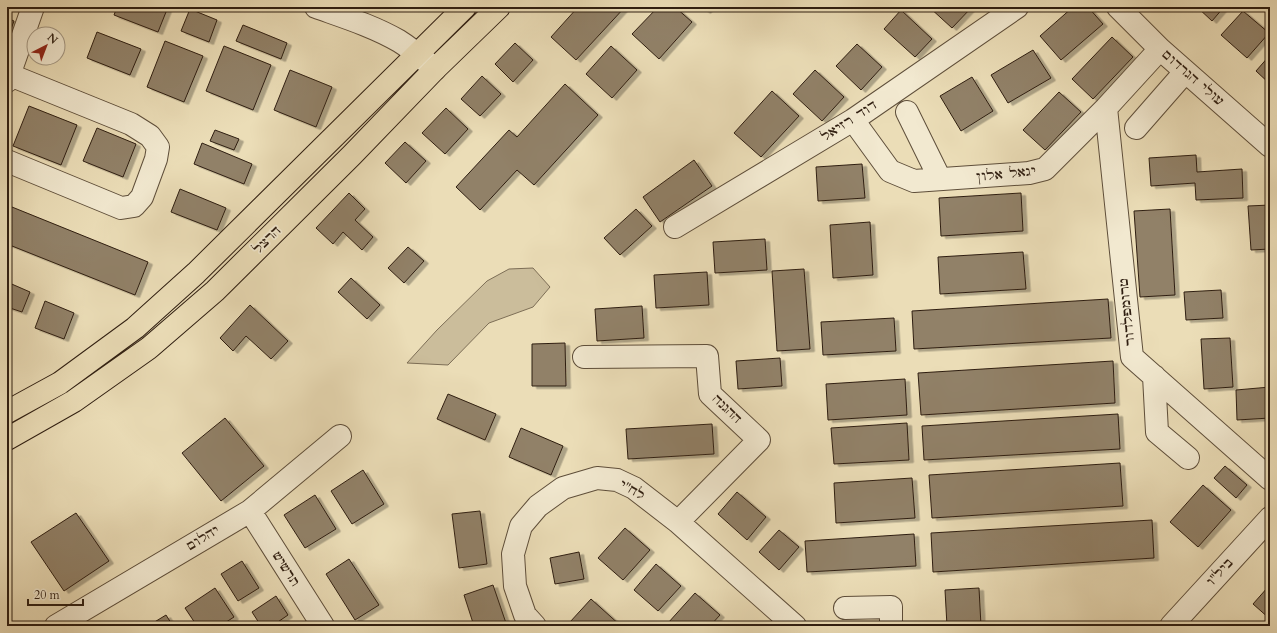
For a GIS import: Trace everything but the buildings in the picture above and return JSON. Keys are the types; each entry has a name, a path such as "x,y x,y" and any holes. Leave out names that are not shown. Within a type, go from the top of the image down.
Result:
{"main road":[{"name":"הרצל","path":"7,412 60,382 135,328 201,268 465,7"},
{"name":"הרצל","path":"7,439 74,401 149,348 185,317 221,285 352,155 435,69 499,7"}],"street":[{"path":"7,161 121,208 134,206 142,197 156,159 158,147 150,136 131,124 8,78 33,7"},
{"path":"316,7 376,30 399,41 418,54 435,69"},
{"name":"דוד רזיאל","path":"675,227 852,120 1017,7"},
{"name":"עולי הגרדום","path":"1118,7 1160,50 1270,146"},
{"name":"יגאל אלון","path":"852,120 890,171 914,181 1029,173 1045,169 1106,108 1160,50"},
{"path":"1136,128 1185,72"},
{"name":"טרומפלדור","path":"1106,108 1132,357 1270,479"},
{"path":"907,112 940,179"},
{"name":"ההגנה","path":"584,357 707,356 710,394 759,440 678,522"},
{"path":"1154,376 1157,432 1188,458"},
{"name":"יהלום","path":"56,626 250,511 340,436"},
{"name":"לח\"י","path":"535,626 525,615 515,586 513,554 521,526 538,506 563,488 597,478 617,480 634,488 678,522 795,626"},
{"name":"תרשיש","path":"250,511 323,626"},
{"name":"ביל\"ו","path":"1170,626 1270,518"},
{"path":"845,608 891,607 891,626"}],"shaded area":[{"path":"533,268 550,287 533,307 489,323 448,365 407,363 437,330 487,281 509,269"}]}
